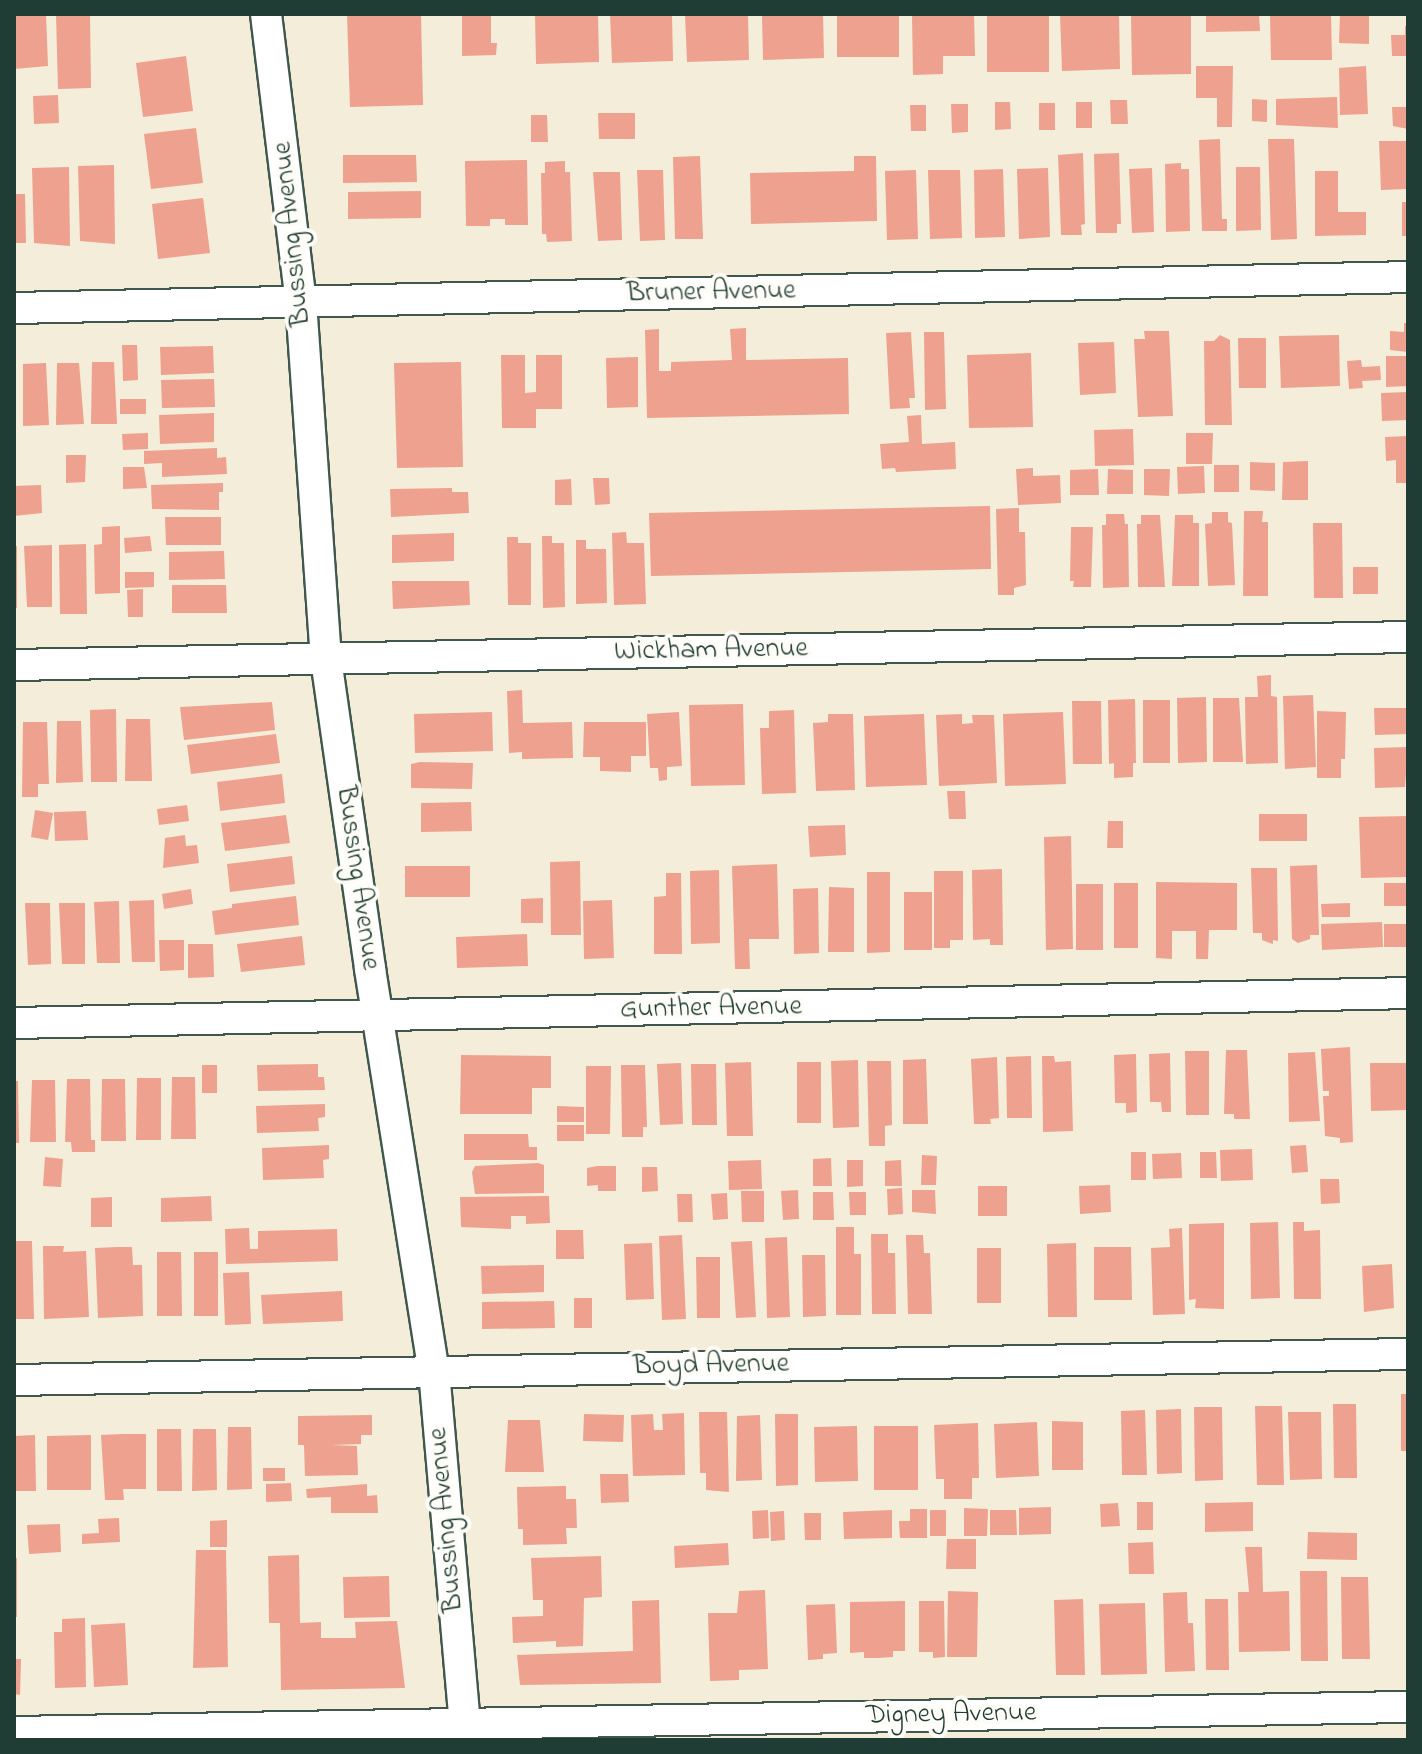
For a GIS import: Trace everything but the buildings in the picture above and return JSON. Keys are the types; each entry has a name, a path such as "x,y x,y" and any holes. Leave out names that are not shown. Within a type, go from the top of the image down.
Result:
{"street":[{"name":"Bussing Avenue","path":"266,14 301,302 326,659 434,1371 465,1731"},
{"name":"Bruner Avenue","path":"14,308 1408,277"},
{"name":"Wickham Avenue","path":"14,665 1408,637"},
{"name":"Gunther Avenue","path":"14,1023 1408,993"},
{"name":"Boyd Avenue","path":"14,1380 1408,1354"},
{"name":"Digney Avenue","path":"14,1732 465,1731 1408,1707"}]}
